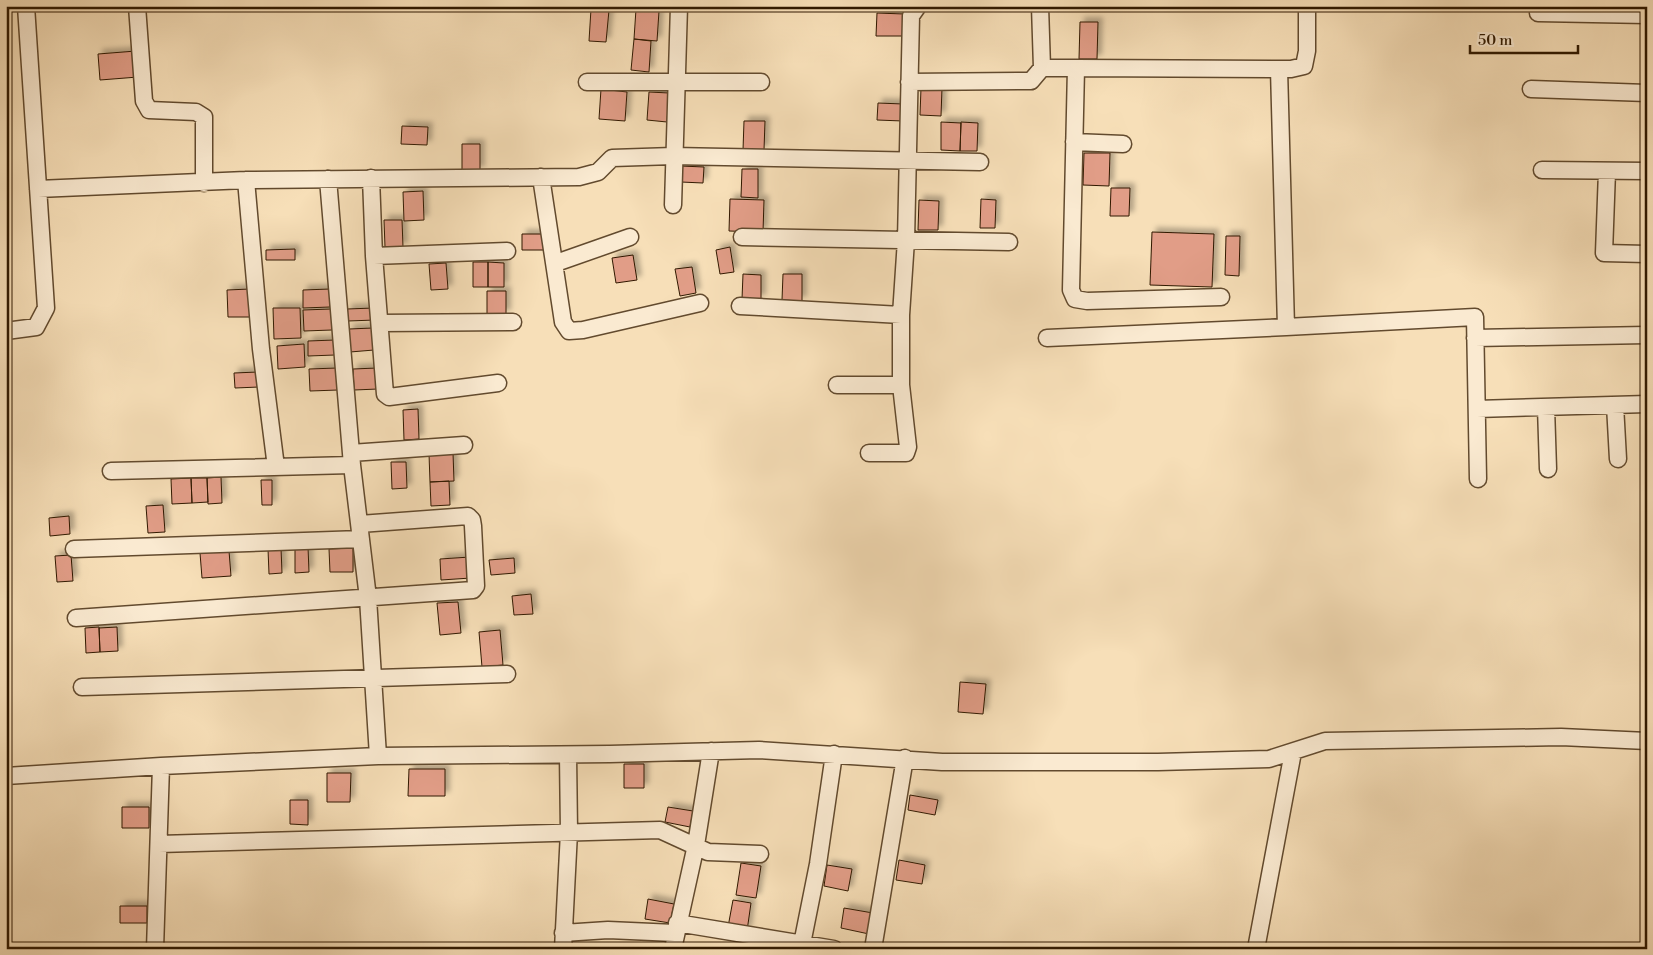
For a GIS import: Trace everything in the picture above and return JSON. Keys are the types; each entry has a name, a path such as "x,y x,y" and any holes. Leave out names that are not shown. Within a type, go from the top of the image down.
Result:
{"street":[{"path":"6,331 36,327 46,308 26,6"},
{"path":"138,6 144,101 149,110 196,112 204,117 204,183"},
{"path":"672,205 679,6"},
{"path":"869,453 906,453 909,441 901,385 901,315 906,240 911,16 918,6"},
{"path":"909,82 1031,81 1042,68 1040,6"},
{"path":"1042,68 1279,69 1304,66 1307,51 1306,6"},
{"path":"1538,12 1647,15"},
{"path":"1076,68 1071,290 1075,299 1087,301 1221,297"},
{"path":"1279,69 1286,327"},
{"path":"587,82 761,82"},
{"path":"1531,89 1647,93"},
{"path":"1074,142 1123,144"},
{"path":"38,189 246,180 579,177 598,172 612,158 673,156 980,162"},
{"path":"1542,170 1647,171"},
{"path":"1607,171 1604,253 1647,254"},
{"path":"541,177 556,263 563,322 569,331 583,330 700,303"},
{"path":"371,178 374,256 381,324 385,394 389,397 498,383"},
{"path":"328,179 352,459 368,598 378,756"},
{"path":"246,180 261,349 276,466"},
{"path":"556,263 630,237"},
{"path":"742,237 1009,242"},
{"path":"374,256 507,251"},
{"path":"740,306 901,315"},
{"path":"1047,338 1474,317 1478,479"},
{"path":"381,324 513,322"},
{"path":"1475,338 1647,335"},
{"path":"837,385 901,385"},
{"path":"1476,409 1647,404"},
{"path":"1615,405 1618,459"},
{"path":"1546,407 1548,469"},
{"path":"111,472 276,466 464,445"},
{"path":"74,549 360,531 468,516 472,520 477,581 473,590 76,618"},
{"path":"82,687 507,674"},
{"path":"6,776 161,766 378,756 568,755 759,750 905,758 942,762 1158,762 1269,759 1325,741 1561,737 1647,741"},
{"path":"675,935 696,845 712,751"},
{"path":"1256,949 1293,752"},
{"path":"802,944 818,864 834,754"},
{"path":"568,755 570,832 563,941 608,930 802,944 834,949"},
{"path":"873,949 905,758"},
{"path":"156,949 161,766"},
{"path":"159,844 660,830 708,852 760,854"}],"building":[{"path":"591,9 609,10 606,42 589,41"},
{"path":"636,9 659,11 657,41 634,39"},
{"path":"877,13 904,14 903,36 876,36"},
{"path":"1080,22 1098,22 1097,59 1079,59"},
{"path":"634,39 651,41 649,72 631,70"},
{"path":"136,51 138,77 100,80 98,54"},
{"path":"921,88 942,88 941,116 920,115"},
{"path":"601,89 627,92 625,121 599,119"},
{"path":"649,92 669,93 667,122 647,120"},
{"path":"878,103 903,104 903,121 877,120"},
{"path":"744,121 765,121 764,150 743,150"},
{"path":"941,122 961,123 960,151 941,150"},
{"path":"961,122 978,123 977,151 960,151"},
{"path":"402,126 428,127 427,145 401,144"},
{"path":"462,144 480,144 480,171 462,170"},
{"path":"1084,153 1110,153 1109,186 1083,185"},
{"path":"681,166 704,167 703,183 681,182"},
{"path":"742,169 758,169 758,198 741,197"},
{"path":"1111,188 1130,188 1129,216 1110,216"},
{"path":"423,191 424,220 404,221 403,192"},
{"path":"730,199 764,200 763,232 729,231"},
{"path":"981,199 996,200 995,228 980,228"},
{"path":"919,200 939,201 938,230 918,230"},
{"path":"384,220 402,220 403,247 385,247"},
{"path":"1152,232 1214,234 1212,287 1150,285"},
{"path":"522,234 547,234 546,250 522,250"},
{"path":"1226,236 1240,236 1239,276 1225,275"},
{"path":"730,247 734,272 720,274 716,250"},
{"path":"295,249 295,260 266,260 266,250"},
{"path":"633,255 637,280 616,283 612,258"},
{"path":"473,262 488,262 488,287 473,287"},
{"path":"488,262 504,263 504,287 488,287"},
{"path":"446,263 448,289 431,290 429,264"},
{"path":"692,267 696,293 680,296 675,269"},
{"path":"743,274 761,275 761,299 742,299"},
{"path":"783,274 802,274 802,301 782,300"},
{"path":"250,289 251,317 228,317 227,290"},
{"path":"330,289 330,307 303,308 303,290"},
{"path":"487,291 506,291 506,314 487,314"},
{"path":"273,308 300,308 301,338 274,339"},
{"path":"374,308 375,320 348,321 347,309"},
{"path":"331,309 332,330 304,331 303,310"},
{"path":"373,328 374,350 350,352 349,329"},
{"path":"335,340 335,355 308,356 308,341"},
{"path":"304,344 305,367 278,369 277,346"},
{"path":"337,368 338,390 310,391 309,369"},
{"path":"377,368 378,389 354,390 353,369"},
{"path":"258,372 259,387 235,388 234,373"},
{"path":"418,409 419,439 404,440 403,410"},
{"path":"453,453 454,481 430,482 429,454"},
{"path":"391,462 406,462 407,488 392,489"},
{"path":"221,477 222,503 208,504 207,478"},
{"path":"191,478 192,503 172,504 171,479"},
{"path":"191,478 207,478 208,502 192,503"},
{"path":"261,480 272,480 272,505 262,505"},
{"path":"449,481 450,505 431,506 430,482"},
{"path":"163,505 165,532 148,533 146,506"},
{"path":"69,516 70,534 50,536 49,518"},
{"path":"308,547 309,572 295,573 295,548"},
{"path":"281,548 282,573 269,574 268,549"},
{"path":"353,548 353,572 330,572 329,549"},
{"path":"229,551 231,576 202,578 200,553"},
{"path":"71,555 73,581 57,582 55,556"},
{"path":"470,557 471,578 441,580 440,559"},
{"path":"514,558 515,573 491,575 489,560"},
{"path":"531,594 533,614 514,615 512,596"},
{"path":"458,602 461,633 440,635 437,603"},
{"path":"99,627 100,652 86,653 85,628"},
{"path":"117,627 118,651 100,652 99,628"},
{"path":"500,630 503,665 482,667 479,632"},
{"path":"960,682 986,684 983,714 958,712"},
{"path":"624,764 644,764 644,788 624,788"},
{"path":"409,769 445,769 445,796 408,796"},
{"path":"327,773 351,773 350,802 327,802"},
{"path":"910,795 938,800 935,815 908,810"},
{"path":"290,800 308,800 308,825 290,824"},
{"path":"122,807 149,807 149,828 122,828"},
{"path":"668,807 693,811 690,827 665,822"},
{"path":"899,860 925,865 922,884 896,880"},
{"path":"741,863 761,866 756,898 736,895"},
{"path":"827,865 852,869 848,891 824,886"},
{"path":"648,899 674,904 670,923 645,919"},
{"path":"733,900 751,903 747,931 728,927"},
{"path":"120,906 147,906 147,923 120,923"},
{"path":"844,908 873,913 869,934 841,928"}]}
